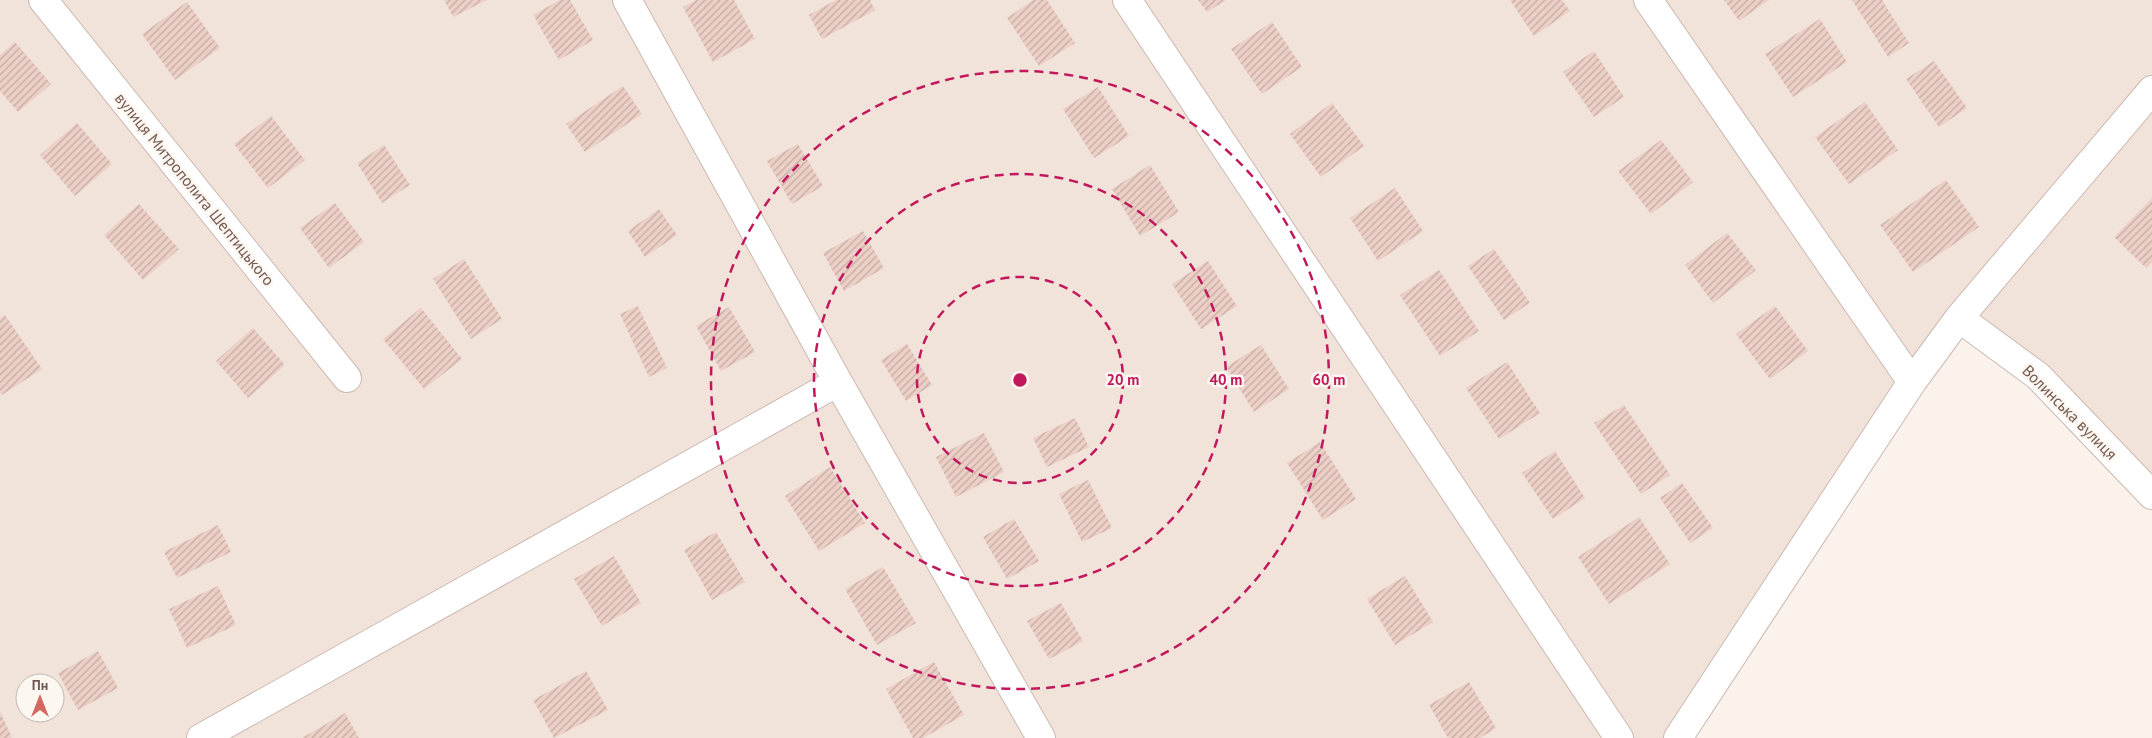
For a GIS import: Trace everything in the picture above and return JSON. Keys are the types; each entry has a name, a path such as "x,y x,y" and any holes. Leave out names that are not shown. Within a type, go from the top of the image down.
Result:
{"street":[{"name":"вулиця Митрополита Шептицького","path":"43,0 347,378"},
{"path":"627,0 838,382 1041,738"},
{"path":"1128,0 1619,738"},
{"path":"1648,0 1912,382"},
{"path":"1678,738 1912,382 1959,318 2152,90"},
{"name":"Волинська вулиця","path":"1959,318 2038,376 2152,495"},
{"path":"201,738 838,382"}],"shaded area":[{"path":"0,0 2152,0 2152,495 1959,318 1678,738 0,738"}],"building":[{"path":"444,0 487,0 453,17"},
{"path":"560,0 570,0 593,40 559,60 533,15"},
{"path":"696,0 734,0 755,39 713,62 683,7"},
{"path":"836,0 870,0 875,10 822,39 809,15"},
{"path":"1033,0 1047,0 1075,43 1039,66 1007,18"},
{"path":"1198,0 1226,0 1207,12"},
{"path":"1510,0 1562,0 1570,11 1534,36"},
{"path":"1724,0 1769,0 1739,21"},
{"path":"1852,0 1882,0 1909,43 1888,57"},
{"path":"187,2 220,48 175,80 142,34"},
{"path":"1820,19 1847,62 1793,97 1765,54"},
{"path":"1272,22 1302,67 1262,94 1231,49"},
{"path":"15,42 51,84 18,112 0,91 0,55"},
{"path":"1594,51 1624,97 1594,117 1563,72"},
{"path":"1934,61 1967,108 1939,127 1906,79"},
{"path":"623,86 642,114 585,152 566,124"},
{"path":"1098,87 1129,136 1094,158 1063,109"},
{"path":"1865,102 1898,150 1849,184 1815,137"},
{"path":"1332,103 1364,146 1321,177 1290,134"},
{"path":"271,116 305,160 268,188 234,144"},
{"path":"77,123 112,164 75,196 40,155"},
{"path":"1661,140 1693,182 1651,214 1618,171"},
{"path":"798,144 823,186 792,204 767,161"},
{"path":"384,145 410,185 382,203 357,163"},
{"path":"1150,165 1179,212 1140,236 1112,189"},
{"path":"1946,180 1979,227 1913,272 1880,225"},
{"path":"1395,188 1423,231 1378,261 1350,218"},
{"path":"2152,198 2152,262 2146,268 2114,237"},
{"path":"335,203 364,242 329,268 300,228"},
{"path":"139,204 179,249 143,280 104,235"},
{"path":"659,209 677,235 645,257 628,231"},
{"path":"863,231 884,268 844,291 823,253"},
{"path":"1727,233 1756,270 1713,303 1685,265"},
{"path":"1494,249 1530,303 1504,320 1468,266"},
{"path":"464,259 502,319 471,339 433,279"},
{"path":"1208,261 1237,306 1201,329 1172,284"},
{"path":"1439,270 1479,331 1440,356 1400,295"},
{"path":"638,306 667,368 649,377 620,314"},
{"path":"1775,306 1808,351 1770,379 1736,334"},
{"path":"729,307 755,352 721,371 696,326"},
{"path":"421,308 462,359 424,389 383,339"},
{"path":"5,315 42,369 2,395 0,392 0,318"},
{"path":"253,328 285,365 248,398 216,361"},
{"path":"907,344 932,385 906,401 881,360"},
{"path":"1261,345 1289,389 1254,412 1226,367"},
{"path":"1507,362 1540,413 1499,439 1466,388"},
{"path":"1624,405 1670,475 1641,494 1594,423"},
{"path":"1075,418 1089,447 1047,467 1033,438"},
{"path":"984,433 1004,472 956,497 936,457"},
{"path":"1320,442 1356,499 1323,520 1287,463"},
{"path":"1555,451 1585,498 1553,519 1522,473"},
{"path":"830,467 865,523 819,551 785,496"},
{"path":"1088,480 1112,528 1082,542 1059,494"},
{"path":"1682,483 1713,528 1690,543 1660,498"},
{"path":"1639,517 1670,564 1609,604 1578,557"},
{"path":"1014,519 1039,561 1007,579 983,537"},
{"path":"218,525 231,552 177,578 164,552"},
{"path":"716,532 745,582 712,600 684,550"},
{"path":"614,556 641,603 602,626 574,579"},
{"path":"883,567 916,623 877,645 845,589"},
{"path":"1405,576 1433,622 1395,645 1367,599"},
{"path":"218,586 236,625 187,648 169,609"},
{"path":"1061,603 1083,641 1049,659 1027,621"},
{"path":"98,651 118,688 78,710 65,686 65,673 58,673"},
{"path":"934,662 964,715 923,738 913,738 886,689"},
{"path":"586,671 608,710 554,738 533,700"},
{"path":"1469,682 1496,728 1480,738 1448,738 1429,705"},
{"path":"0,712 12,737 10,738 0,738"},
{"path":"345,713 359,738 302,738"}]}
